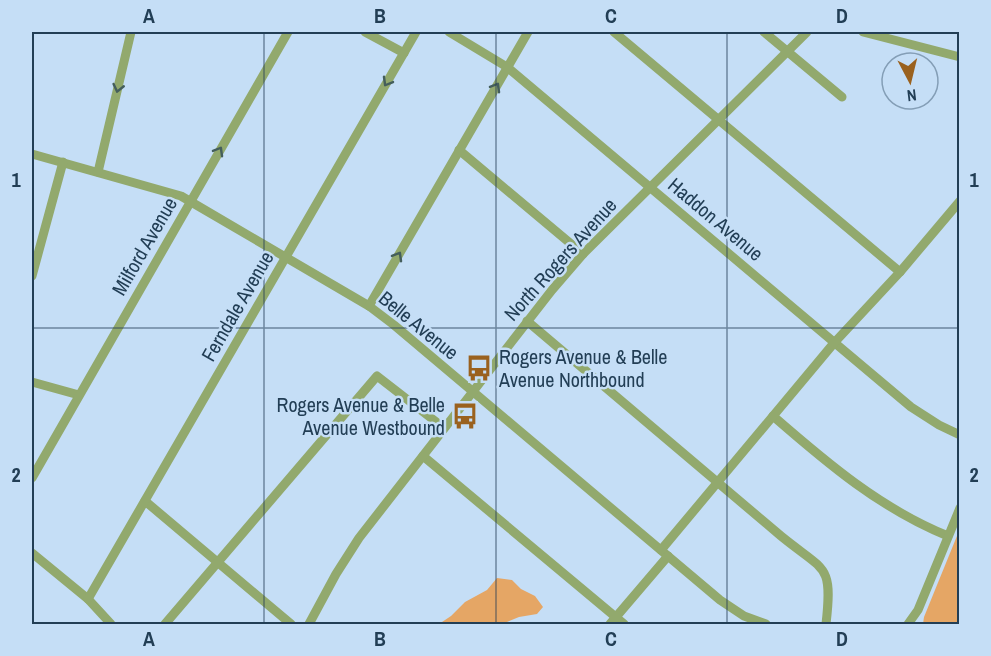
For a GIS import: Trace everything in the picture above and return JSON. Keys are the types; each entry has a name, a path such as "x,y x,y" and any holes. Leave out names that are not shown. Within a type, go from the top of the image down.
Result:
{"street":[{"path":"98,172 131,32"},
{"name":"Milford Avenue","path":"32,478 288,32"},
{"path":"365,32 404,53"},
{"name":"Ferndale Avenue","path":"88,599 416,32"},
{"name":"Haddon Avenue","path":"449,32 507,67 911,407 945,429 960,435"},
{"path":"369,306 528,32"},
{"path":"614,32 900,272"},
{"path":"764,32 842,97"},
{"name":"North Rogers Avenue","path":"309,624 347,556 527,321 583,254 807,32"},
{"path":"864,32 960,57"},
{"path":"459,150 583,254"},
{"name":"Belle Avenue","path":"32,154 174,193 369,306 732,609 766,624"},
{"path":"32,276 63,162"},
{"path":"423,456 617,622 718,483 834,343 900,272 960,201"},
{"path":"527,321 718,483 819,564 830,584 826,624"},
{"path":"165,624 377,376 444,428"},
{"path":"32,382 79,395"},
{"path":"773,416 852,482 903,516 948,536"},
{"path":"145,501 291,624"},
{"path":"910,623 918,610 960,508"},
{"path":"34,557 88,599 111,624"}],"shaded area":[{"path":"959,531 959,624 923,624 924,617"},
{"path":"497,578 512,580 521,589 535,596 543,607 537,614 519,617 502,624 439,624 465,602 487,590"}],"place":[{"name":"Rogers Avenue & Belle Avenue Northbound","path":"479,368"},
{"name":"Rogers Avenue & Belle Avenue Westbound","path":"465,416"}]}
